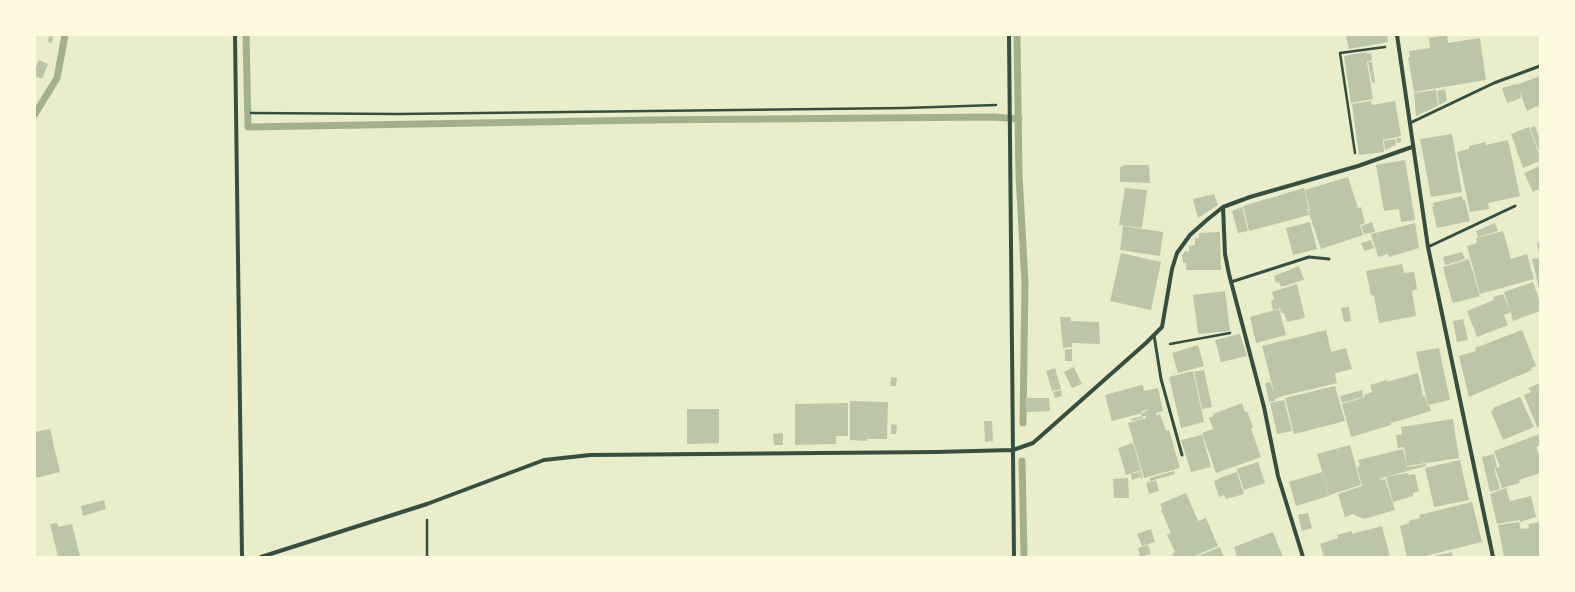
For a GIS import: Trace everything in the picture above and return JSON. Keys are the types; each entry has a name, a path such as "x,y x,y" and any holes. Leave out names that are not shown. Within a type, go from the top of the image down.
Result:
{"street":[{"path":"235,35 242,557"},
{"path":"1009,35 1014,557"},
{"path":"1397,35 1412,148 1428,247 1493,557"},
{"path":"261,557 427,504 544,460 582,456 1013,450 1034,443 1162,327 1172,269 1177,253 1190,235 1223,207 1250,197 1358,166 1412,148"},
{"path":"1223,207 1226,254 1231,282 1264,407 1278,476 1303,557"}],"lane":[{"path":"1409,123 1494,84 1540,66"},
{"path":"1428,247 1515,206"},
{"path":"1231,282 1309,257 1329,259"},
{"path":"1154,335 1164,391 1182,455"}],"path":[{"path":"1358,166 1340,53 1398,45"},
{"path":"236,113 398,114 905,108 1010,105"},
{"path":"1154,335 1164,344 1244,330"},
{"path":"427,504 427,557"}],"building":[{"path":"1336,35 1387,35 1388,42 1349,49 1346,36"},
{"path":"1447,35 1448,43 1480,38 1486,80 1414,92 1408,58 1410,57 1409,51 1430,48 1429,38"},
{"path":"49,36 53,37 52,43 48,42"},
{"path":"1367,52 1367,54 1371,53 1372,60 1367,62 1373,99 1351,103 1344,56"},
{"path":"39,60 48,64 42,79 35,76 35,69"},
{"path":"1368,62 1372,62 1375,82 1372,83"},
{"path":"1540,76 1540,105 1527,111 1519,90 1521,98 1507,103 1502,88 1516,85"},
{"path":"1445,89 1447,101 1439,105 1437,91"},
{"path":"1436,90 1438,106 1416,116 1414,93"},
{"path":"1371,101 1372,105 1395,101 1401,136 1383,140 1384,152 1359,155 1352,104"},
{"path":"1535,126 1540,140 1540,154 1530,128"},
{"path":"1529,127 1540,157 1540,161 1523,168 1511,134"},
{"path":"1452,134 1462,192 1431,197 1420,139"},
{"path":"1396,138 1401,138 1401,142 1397,143"},
{"path":"1395,139 1396,145 1385,150 1384,141"},
{"path":"1508,140 1520,196 1488,203 1489,209 1470,212 1457,152 1469,149 1469,146 1486,142 1486,145"},
{"path":"1405,160 1415,220 1401,222 1399,209 1384,211 1376,165"},
{"path":"1123,165 1149,165 1150,183 1120,182 1120,167 1123,167"},
{"path":"1540,166 1540,189 1533,192 1524,173"},
{"path":"1348,177 1358,208 1361,207 1365,223 1360,225 1363,235 1321,249 1308,210 1310,210 1305,190"},
{"path":"1125,188 1147,190 1142,228 1119,225"},
{"path":"1304,188 1309,215 1249,231 1243,206"},
{"path":"1214,194 1218,205 1198,218 1193,199"},
{"path":"1462,196 1463,200 1465,200 1470,221 1437,228 1432,207 1434,207 1433,203"},
{"path":"1242,207 1248,231 1238,233 1232,211"},
{"path":"1310,222 1317,249 1293,255 1286,228"},
{"path":"1372,222 1375,232 1364,234 1361,226"},
{"path":"1415,223 1419,248 1389,257 1388,254 1378,257 1371,234"},
{"path":"1495,223 1498,231 1478,237 1476,231"},
{"path":"1123,226 1163,232 1160,256 1120,250"},
{"path":"1503,231 1511,259 1527,254 1534,279 1480,294 1467,246 1477,243 1476,238"},
{"path":"1220,232 1221,270 1186,270 1186,263 1183,263 1182,256 1185,251 1189,252 1189,246 1195,245 1195,238 1199,238 1199,233"},
{"path":"1371,240 1374,248 1364,251 1361,243"},
{"path":"1540,242 1540,254 1539,254 1537,243"},
{"path":"1462,252 1465,259 1445,265 1443,257"},
{"path":"1121,253 1161,262 1151,310 1110,301"},
{"path":"1540,258 1540,289 1539,289 1532,259"},
{"path":"1469,259 1480,296 1453,303 1443,267"},
{"path":"1402,264 1404,273 1414,272 1417,289 1412,291 1416,316 1379,323 1374,296 1371,295 1366,271"},
{"path":"1299,266 1304,280 1281,287 1279,282 1276,283 1274,276"},
{"path":"1533,282 1540,302 1540,311 1513,321 1504,292"},
{"path":"1297,284 1305,318 1287,322 1284,313 1281,313 1280,308 1273,310 1271,300 1274,299 1272,292"},
{"path":"1225,291 1230,331 1198,334 1193,295"},
{"path":"1503,294 1511,312 1504,315 1508,325 1477,337 1467,311 1494,300 1493,297"},
{"path":"1349,307 1351,321 1344,322 1341,308"},
{"path":"1279,309 1286,335 1256,343 1250,317"},
{"path":"1060,317 1070,317 1071,321 1099,322 1100,344 1072,343 1072,347 1063,348"},
{"path":"1463,319 1468,340 1457,342 1453,321"},
{"path":"1326,330 1331,352 1346,348 1352,369 1335,373 1337,383 1283,396 1275,399 1275,401 1269,402 1265,383 1270,382 1274,392 1262,346"},
{"path":"1522,330 1536,366 1531,368 1532,370 1469,397 1459,356 1476,351 1475,348"},
{"path":"1240,334 1247,356 1221,362 1215,340"},
{"path":"1198,345 1204,366 1178,373 1172,353"},
{"path":"1439,348 1450,400 1428,405 1416,352"},
{"path":"1072,349 1072,361 1065,361 1065,350"},
{"path":"1074,367 1082,384 1072,388 1064,372"},
{"path":"1055,368 1061,389 1052,391 1046,371"},
{"path":"1204,370 1212,407 1202,409 1194,372"},
{"path":"1193,371 1204,422 1181,428 1169,377"},
{"path":"1418,373 1423,396 1425,396 1431,411 1351,437 1342,404 1365,397 1364,395 1372,392 1370,385 1387,380 1387,382"},
{"path":"891,377 897,378 896,386 890,386"},
{"path":"1540,383 1540,426 1537,427 1524,395 1531,392 1528,388"},
{"path":"1143,385 1144,391 1158,388 1163,411 1156,413 1156,415 1160,414 1166,431 1169,430 1180,468 1144,478 1128,423 1146,418 1146,416 1142,416 1141,414 1149,409 1142,411 1142,413 1112,421 1105,395"},
{"path":"1335,386 1345,421 1294,434 1285,398"},
{"path":"1061,390 1062,396 1055,398 1053,392"},
{"path":"1362,390 1363,397 1342,403 1340,396"},
{"path":"1520,397 1534,427 1503,440 1491,411 1494,410 1493,408"},
{"path":"1025,398 1049,398 1050,411 1026,412"},
{"path":"1284,400 1292,431 1277,434 1270,403"},
{"path":"850,401 888,402 887,439 867,439 867,441 850,440"},
{"path":"848,403 848,436 836,436 836,444 795,445 795,404"},
{"path":"1242,403 1245,412 1247,411 1253,427 1251,429 1261,457 1216,473 1202,433 1213,429 1209,418 1214,416 1213,414"},
{"path":"687,409 719,409 719,443 687,444"},
{"path":"1143,416 1143,418 1132,421 1131,419"},
{"path":"1453,419 1459,458 1407,466 1404,447 1398,448 1396,435 1402,434 1401,427"},
{"path":"984,421 992,421 993,441 985,442"},
{"path":"891,424 897,425 896,434 891,434"},
{"path":"50,429 60,472 35,478 35,432"},
{"path":"783,433 783,445 774,445 773,434"},
{"path":"1540,434 1540,445 1536,447 1540,457 1540,473 1519,480 1520,483 1502,488 1495,468 1500,467 1494,451"},
{"path":"1202,435 1211,467 1191,472 1181,440"},
{"path":"1133,443 1141,470 1126,475 1118,448"},
{"path":"1350,445 1361,485 1329,495 1317,454"},
{"path":"1403,449 1407,467 1426,464 1426,466 1378,480 1385,479 1395,510 1364,519 1353,514 1345,517 1338,494 1362,486 1357,467 1360,466 1358,460"},
{"path":"1494,454 1497,467 1494,468 1500,489 1490,492 1482,457"},
{"path":"1460,460 1469,500 1434,507 1425,468"},
{"path":"1258,462 1265,483 1244,490 1237,469"},
{"path":"1139,471 1141,471 1143,478 1141,479"},
{"path":"1174,471 1175,474 1150,481 1150,478"},
{"path":"1139,472 1140,477 1132,480 1131,474"},
{"path":"1237,472 1244,494 1226,499 1224,495 1219,497 1214,481"},
{"path":"1322,472 1329,496 1296,506 1289,482"},
{"path":"1407,473 1408,475 1415,474 1419,491 1413,493 1413,496 1393,502 1386,477"},
{"path":"1128,478 1129,498 1114,498 1113,479"},
{"path":"1156,480 1159,491 1149,494 1146,483"},
{"path":"1506,488 1510,501 1531,496 1536,517 1520,522 1520,520 1497,524 1490,494"},
{"path":"1186,493 1198,521 1206,518 1218,546 1192,557 1174,557 1172,554 1175,552 1167,535 1171,533 1160,504"},
{"path":"104,500 106,509 83,516 81,506"},
{"path":"1472,502 1482,542 1421,557 1407,557 1400,526 1409,523 1409,521 1420,518 1419,515"},
{"path":"1308,513 1312,528 1302,531 1298,515"},
{"path":"1519,522 1521,529 1529,528 1528,524 1540,522 1540,557 1504,557 1498,525"},
{"path":"57,523 58,527 72,524 80,557 58,557 50,524"},
{"path":"1382,526 1390,557 1324,557 1320,544 1338,538 1337,535 1352,531 1352,534"},
{"path":"1151,529 1155,542 1142,546 1137,534"},
{"path":"1273,532 1283,557 1237,557 1234,547"},
{"path":"1148,545 1151,554 1140,557 1138,548"},
{"path":"1220,547 1224,557 1195,557"},
{"path":"1452,552 1453,557 1434,557 1434,556"}],"waterway":[{"path":"35,114 57,78 65,35"},
{"path":"246,35 248,127 649,120 993,117 1019,119"},
{"path":"1017,35 1019,175 1025,283 1023,423"},
{"path":"1022,461 1024,557"}]}
